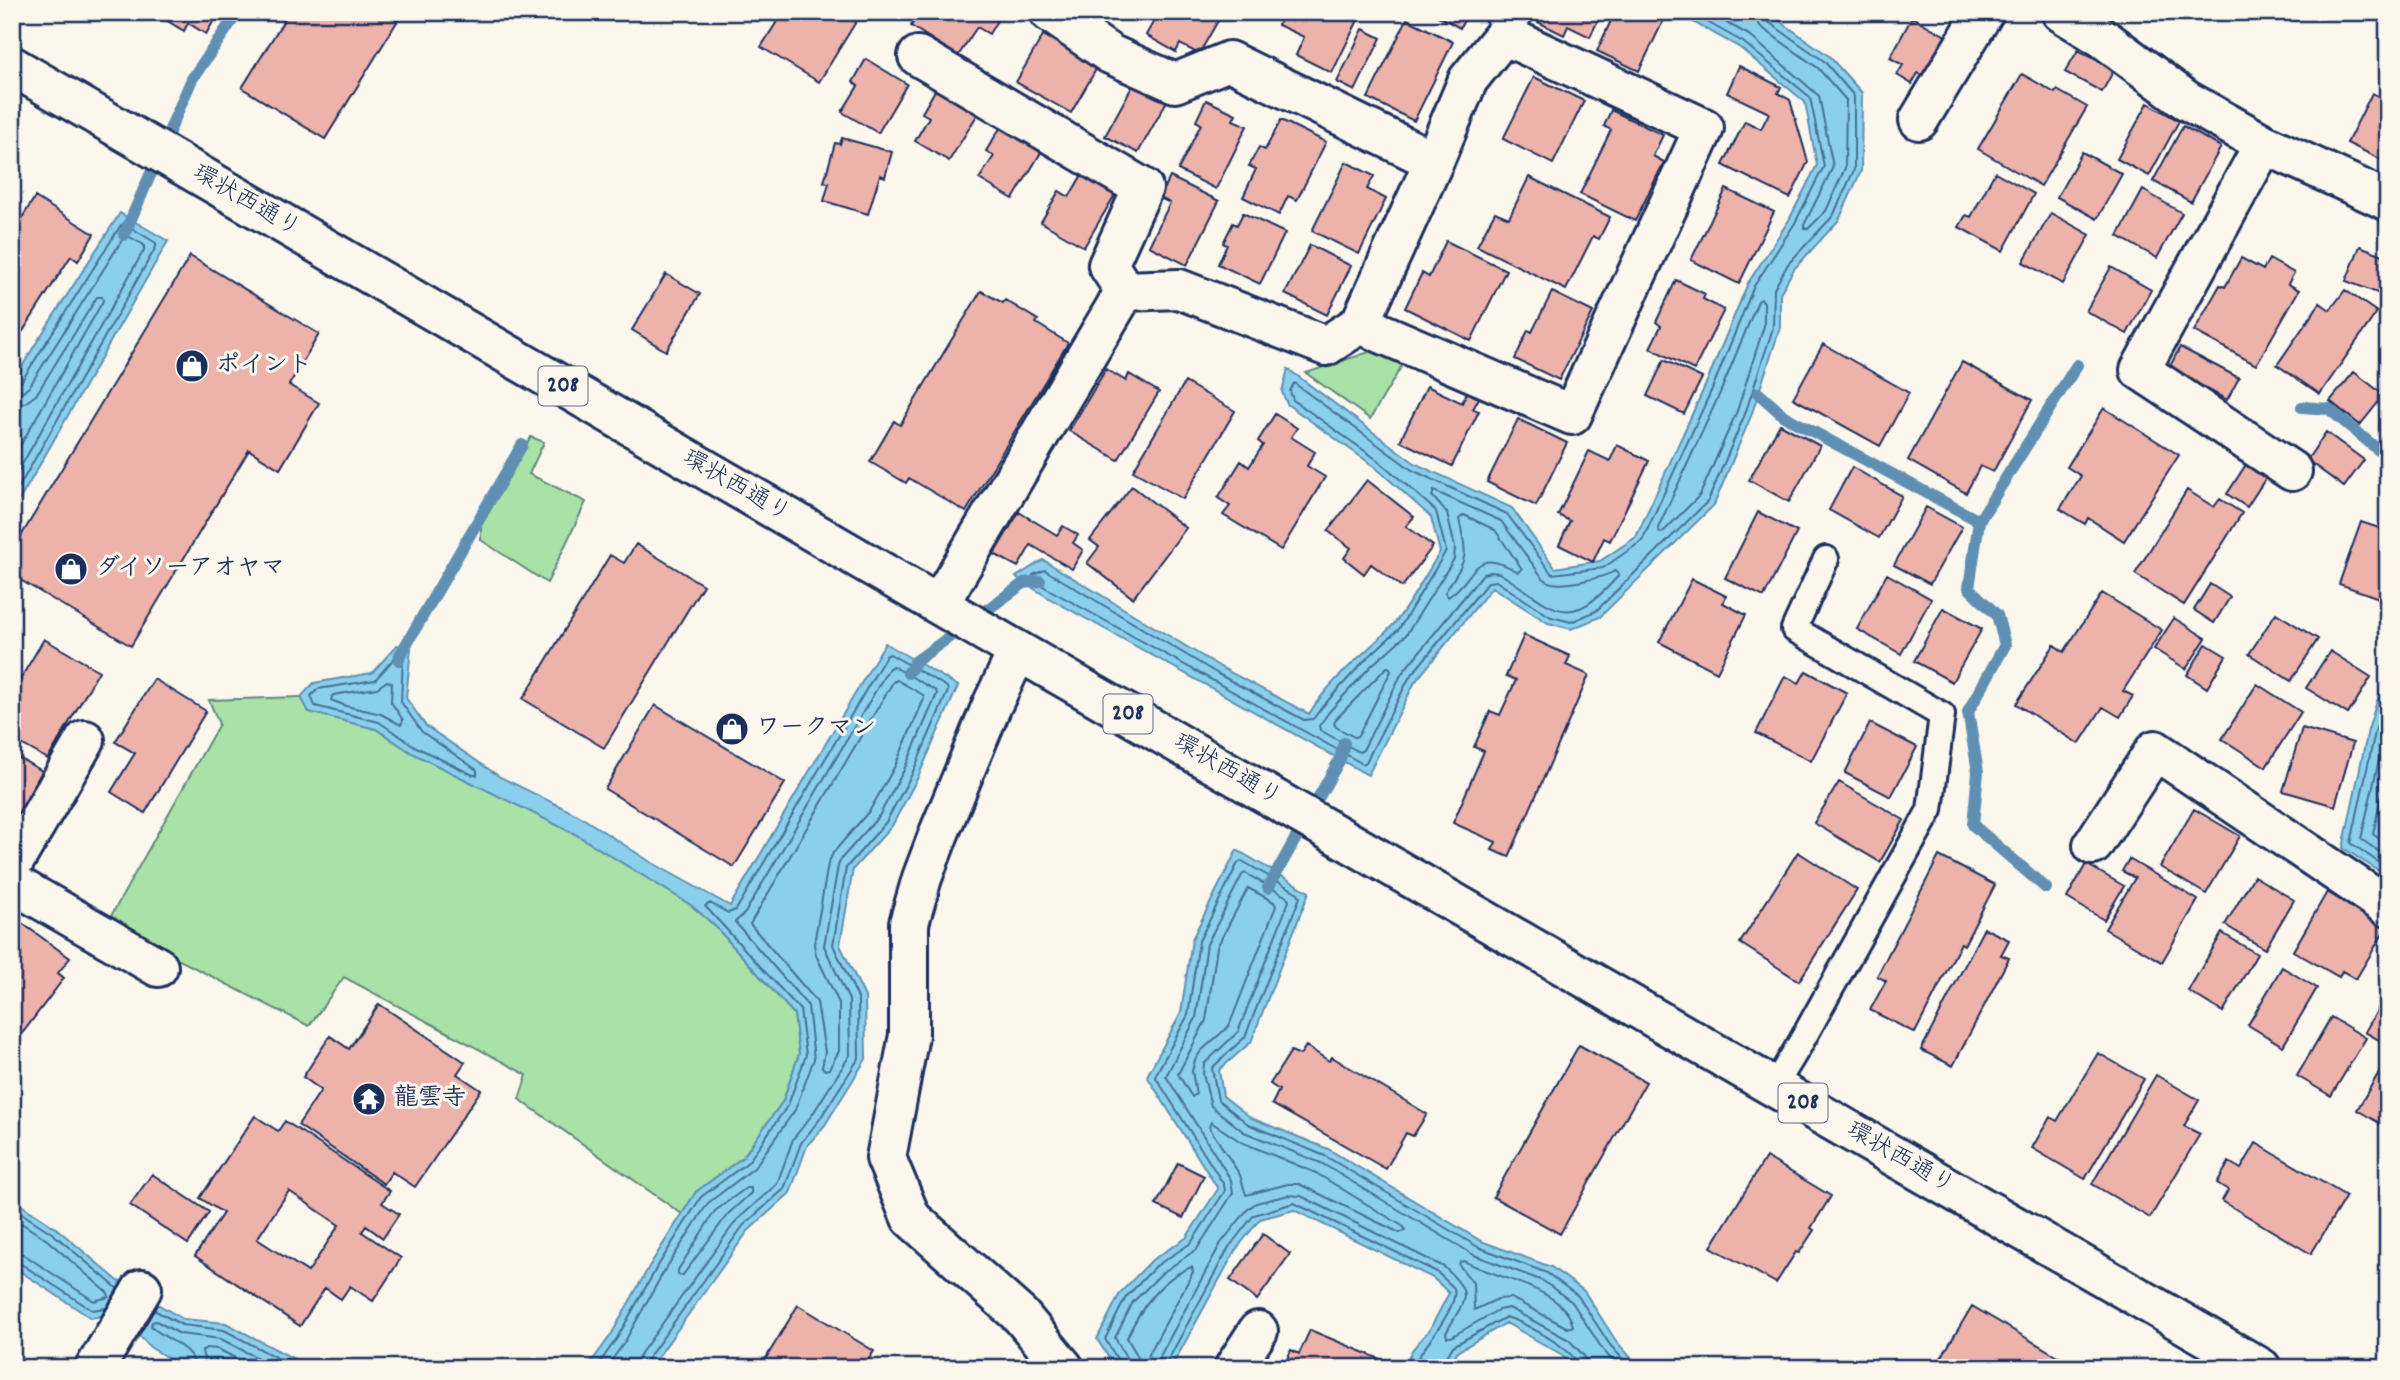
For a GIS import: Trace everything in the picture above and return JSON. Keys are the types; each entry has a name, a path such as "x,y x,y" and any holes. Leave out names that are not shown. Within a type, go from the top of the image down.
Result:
{"main road":[{"path":"1049,12 1110,54 1175,83 1229,61 1434,161"},
{"path":"1919,120 1984,12"},
{"path":"2061,12 2103,38 2186,100 2264,144 2388,201"},
{"path":"1125,291 1179,289 1326,346 1360,324 1468,80 1508,24 1704,128 1572,415 1360,324"},
{"path":"918,56 1143,188 1108,265 1125,291"},
{"name":"環状西通り","path":"12,66 1262,792 2262,1368"},
{"path":"2264,144 2140,370 2292,471"},
{"path":"943,607 1125,291"},
{"path":"1006,643 992,705 939,833 909,923 909,1035 886,1158 911,1218 1021,1316 1064,1368"},
{"path":"12,864 85,740"},
{"path":"2093,845 2155,750 2388,907"},
{"path":"12,883 158,967"},
{"path":"95,1368 142,1289"},
{"path":"1234,1368 1258,1331"}],"lane":[{"path":"1774,1087 1930,810 1942,715 1794,629 1826,559"}],"green space":[{"path":"1381,348 1407,357 1370,419 1306,373"},
{"path":"531,437 544,442 529,474 586,502 547,583 481,540 481,526"},
{"path":"301,697 309,712 376,729 412,753 575,834 691,905 715,926 794,1014 799,1054 783,1101 743,1157 696,1192 682,1214 519,1099 527,1075 344,977 309,1026 107,923 219,724 209,700"}],"water":[{"path":"1677,12 1767,12 1829,56 1862,93 1861,171 1839,220 1794,269 1780,293 1780,328 1751,416 1714,505 1600,617 1571,629 1548,623 1492,587 1415,682 1368,775 1047,597 1016,577 1043,560 1222,668 1309,714 1337,678 1398,619 1440,552 1431,517 1375,467 1287,404 1282,392 1288,369 1416,464 1512,508 1555,568 1600,561 1636,537 1705,386 1748,283 1789,220 1817,165 1805,102 1739,47"},
{"path":"120,213 168,241 12,513 12,384"},
{"path":"885,643 958,686 918,777 892,826 853,869 840,945 865,997 866,1059 825,1125 807,1146 790,1193 748,1231 650,1368 587,1368 611,1335 650,1265 696,1192 743,1157 783,1101 799,1054 794,1014 715,926 691,905 575,834 412,753 376,729 309,712 301,697 314,683 372,673 397,645 411,648 406,698 426,726 500,777 578,815 649,861 730,906"},
{"path":"2388,666 2388,877 2343,848 2368,730"},
{"path":"1237,850 1309,892 1251,1042 1219,1070 1223,1096 1251,1118 1328,1149 1481,1241 1551,1267 1584,1291 1616,1341 1640,1368 1575,1368 1559,1353 1506,1323 1457,1352 1449,1368 1404,1368 1412,1350 1430,1329 1449,1293 1433,1278 1294,1210 1260,1219 1235,1251 1171,1368 1115,1368 1097,1339 1120,1293 1152,1260 1186,1238 1218,1189 1147,1076 1181,1013 1192,939"},
{"path":"12,1199 56,1228 117,1280 183,1319 226,1323 311,1368 184,1368 150,1347 135,1331 107,1315 91,1318 12,1266"}],"building":[{"path":"153,12 219,12 206,34 188,23 184,31"},
{"path":"289,12 403,12 325,139 242,88"},
{"path":"783,12 862,12 819,82 761,47"},
{"path":"920,12 1002,12 989,34 977,27 958,56 911,26"},
{"path":"1159,12 1223,12 1199,54 1180,44 1176,52 1146,35"},
{"path":"1284,12 1362,12 1332,73 1296,55 1304,37 1278,25"},
{"path":"1431,12 1468,12 1460,28"},
{"path":"1543,12 1602,12 1590,37 1568,26 1564,35 1538,22"},
{"path":"1610,12 1662,12 1666,15 1639,71 1597,51 1614,14"},
{"path":"1912,17 1951,39 1929,79 1918,73 1912,84 1897,75 1903,65 1890,58"},
{"path":"1407,19 1453,42 1414,121 1368,98"},
{"path":"1363,29 1381,38 1355,91 1337,82"},
{"path":"1043,35 1098,66 1071,113 1016,82"},
{"path":"2078,50 2114,70 2102,92 2065,72"},
{"path":"866,59 907,84 878,133 842,112 858,86 853,82"},
{"path":"1739,66 1781,87 1778,93 1790,100 1808,162 1790,198 1723,165 1745,121 1761,129 1769,113 1727,93"},
{"path":"2022,74 2087,107 2041,186 1978,149"},
{"path":"1534,77 1584,101 1553,164 1503,139"},
{"path":"1134,83 1167,101 1138,153 1105,136"},
{"path":"937,87 979,112 949,161 915,141 929,117 922,113"},
{"path":"2372,93 2388,101 2388,163 2347,143"},
{"path":"1206,100 1236,114 1233,120 1247,126 1216,189 1178,170 1201,124 1196,121"},
{"path":"2148,103 2179,121 2149,176 2117,159"},
{"path":"1611,110 1663,135 1653,156 1664,162 1635,221 1580,194 1611,130 1604,126"},
{"path":"1281,120 1326,142 1297,200 1288,196 1279,215 1243,197 1256,169 1249,166 1259,147 1265,150"},
{"path":"1002,125 1043,149 1013,199 979,179 994,156 986,151"},
{"path":"2183,126 2221,147 2191,202 2153,181"},
{"path":"842,138 892,152 885,177 880,175 868,214 824,201 829,183 824,182 835,143 840,144"},
{"path":"2082,152 2122,174 2097,219 2057,197"},
{"path":"1346,162 1374,176 1367,189 1386,199 1359,254 1312,231"},
{"path":"1995,172 2034,194 2003,251 1959,227 1966,215 1971,217"},
{"path":"1083,173 1116,193 1084,247 1041,222 1059,191 1069,197"},
{"path":"1170,177 1219,201 1187,265 1149,246 1170,203 1160,198"},
{"path":"1529,177 1610,217 1599,239 1593,236 1566,290 1477,246 1495,212 1509,218"},
{"path":"1726,189 1774,212 1739,284 1691,260"},
{"path":"2143,190 2182,213 2157,258 2118,236"},
{"path":"35,197 94,234 78,261 71,256 23,331 12,324 12,234"},
{"path":"1243,213 1285,233 1260,284 1218,264 1227,245 1223,243 1233,223 1237,225"},
{"path":"2051,213 2090,235 2063,284 2023,262"},
{"path":"1446,241 1506,270 1471,341 1405,308 1422,273 1429,277"},
{"path":"1310,245 1351,266 1327,315 1285,294"},
{"path":"2360,246 2388,257 2388,274 2380,294 2346,281"},
{"path":"190,256 319,334 289,385 319,403 280,469 249,450 131,646 12,575 12,551"},
{"path":"2241,258 2263,270 2269,259 2294,273 2288,284 2299,290 2256,365 2194,331 2220,285 2225,287"},
{"path":"2111,267 2151,290 2127,334 2086,311"},
{"path":"666,274 700,294 666,351 632,330"},
{"path":"1676,280 1705,294 1703,299 1724,310 1694,370 1650,348 1661,326 1656,322"},
{"path":"2345,290 2377,312 2320,394 2277,365 2320,303 2330,310"},
{"path":"981,291 1003,303 1005,300 1068,343 966,512 909,478 906,483 870,462 894,421 900,425"},
{"path":"1552,292 1593,312 1559,380 1515,359 1528,330 1532,332"},
{"path":"1823,344 1909,393 1880,446 1793,398"},
{"path":"2180,347 2239,378 2227,400 2169,368"},
{"path":"1664,360 1702,378 1684,414 1647,396"},
{"path":"1962,362 2032,400 1993,472 1980,466 1966,493 1908,460"},
{"path":"1106,369 1126,381 1129,374 1159,392 1118,460 1069,431"},
{"path":"2354,372 2384,395 2360,425 2330,401"},
{"path":"1185,382 1235,411 1183,499 1133,471"},
{"path":"1427,386 1462,403 1467,392 1479,398 1473,409 1479,411 1452,466 1400,441"},
{"path":"2104,408 2179,455 2124,541 2088,518 2085,524 2060,509 2081,476 2067,467"},
{"path":"1275,414 1297,428 1291,437 1315,452 1307,466 1325,477 1281,550 1223,515 1230,506 1218,498 1241,461 1249,467 1263,445 1258,441"},
{"path":"1518,419 1567,443 1536,506 1487,482"},
{"path":"1780,424 1820,446 1789,502 1749,480"},
{"path":"2326,432 2364,460 2344,487 2307,460"},
{"path":"1617,445 1649,461 1610,541 1604,538 1593,562 1559,545 1570,521 1558,515 1589,451 1610,461"},
{"path":"2247,463 2267,476 2247,507 2227,494"},
{"path":"1852,467 1902,496 1879,538 1829,510"},
{"path":"1367,480 1414,517 1406,526 1433,546 1402,587 1371,564 1364,574 1344,558 1351,548 1328,531"},
{"path":"1132,486 1186,528 1133,598 1087,563 1099,547 1090,540"},
{"path":"2187,490 2214,507 2220,499 2242,513 2184,605 2135,574"},
{"path":"1926,507 1962,527 1930,584 1894,565"},
{"path":"1019,512 1057,535 1063,526 1078,535 1073,543 1083,550 1072,569 1031,545 1018,567 994,554"},
{"path":"1758,512 1797,532 1764,597 1725,578"},
{"path":"2386,519 2388,601 2339,584 2361,522 2382,529"},
{"path":"636,544 703,585 604,748 523,699 610,555 624,563"},
{"path":"1887,574 1931,599 1901,654 1857,629"},
{"path":"1692,579 1726,596 1723,603 1746,615 1717,672 1659,642"},
{"path":"2210,584 2230,597 2214,623 2194,610"},
{"path":"2102,593 2162,630 2123,691 2133,696 2120,717 2103,707 2079,744 2016,704 2054,645 2064,652"},
{"path":"1943,608 1982,629 1952,682 1914,661"},
{"path":"2276,613 2318,639 2291,681 2249,654"},
{"path":"2174,618 2206,638 2186,669 2154,649"},
{"path":"1524,635 1570,656 1566,665 1589,675 1509,857 1492,850 1496,842 1453,823 1484,751 1474,747 1490,711 1500,715 1516,680 1506,676"},
{"path":"44,639 99,671 48,759 12,739 12,693"},
{"path":"2206,644 2226,656 2207,688 2187,675"},
{"path":"2330,651 2371,677 2348,714 2306,688"},
{"path":"1806,671 1847,693 1811,761 1756,733 1785,676 1799,683"},
{"path":"154,679 206,711 145,813 111,792 135,753 115,742"},
{"path":"2257,684 2301,712 2266,767 2222,739"},
{"path":"655,705 785,783 734,867 605,789"},
{"path":"1870,723 1917,747 1891,797 1845,773"},
{"path":"2302,728 2353,743 2335,806 2283,791"},
{"path":"12,754 42,771 12,826"},
{"path":"1839,782 1904,820 1880,862 1814,823"},
{"path":"2194,809 2240,836 2206,894 2160,867"},
{"path":"1798,852 1857,890 1799,981 1740,943"},
{"path":"1939,856 1995,885 1964,945 1961,943 1915,1033 1870,1010 1886,981 1877,976"},
{"path":"2129,859 2198,900 2162,962 2105,929 2135,878 2122,871"},
{"path":"2086,864 2124,886 2104,920 2067,898"},
{"path":"2254,876 2294,900 2265,949 2225,925"},
{"path":"2327,892 2387,927 2356,979 2342,971 2339,977 2293,951"},
{"path":"19,921 70,958 58,973 64,978 18,1039 12,1034 12,930"},
{"path":"1984,928 2009,940 2001,955 2009,958 1953,1066 1921,1050"},
{"path":"2222,933 2257,954 2223,1012 2188,991"},
{"path":"2282,967 2317,988 2283,1046 2248,1025"},
{"path":"379,1004 465,1062 457,1074 481,1090 415,1187 392,1172 384,1184 298,1125 321,1090 303,1077 330,1036 349,1049"},
{"path":"2379,1007 2388,1012 2388,1045 2365,1032"},
{"path":"2331,1017 2366,1038 2331,1096 2297,1076"},
{"path":"1579,1045 1646,1082 1560,1234 1493,1197"},
{"path":"1306,1046 1329,1061 1332,1057 1427,1114 1413,1136 1406,1133 1386,1169 1272,1104 1279,1090 1270,1084 1291,1051 1300,1055"},
{"path":"2098,1053 2144,1079 2085,1179 2032,1148 2050,1117 2057,1121"},
{"path":"2388,1057 2388,1128 2357,1110"},
{"path":"2156,1075 2199,1100 2184,1126 2200,1134 2150,1218 2092,1184"},
{"path":"255,1116 278,1131 285,1121 390,1191 382,1203 399,1214 383,1238 366,1226 362,1232 401,1258 373,1301 350,1286 341,1299 325,1288 300,1326 195,1256 223,1213 200,1198","holes":["289,1191 339,1225 308,1272 257,1239"]},
{"path":"2256,1143 2346,1196 2311,1254 2222,1201 2228,1190 2217,1183 2229,1162 2241,1169"},
{"path":"1766,1157 1831,1196 1811,1228 1814,1230 1776,1283 1711,1247"},
{"path":"1178,1163 1204,1176 1183,1218 1156,1205"},
{"path":"152,1174 209,1212 188,1244 130,1205"},
{"path":"1263,1234 1290,1254 1257,1300 1230,1280"},
{"path":"798,1305 874,1351 863,1368 760,1368"},
{"path":"1972,1306 2064,1360 2059,1368 1935,1368"},
{"path":"1310,1330 1380,1359 1376,1368 1284,1368 1291,1350 1299,1354"}],"waterway":[{"path":"124,235 192,79 238,12"},
{"path":"1979,521 2077,365"},
{"path":"1758,393 1784,416 1979,521 1969,588 1997,615 2005,645 1968,712 1978,772 1973,825 2046,888"},
{"path":"2302,407 2329,409 2388,458"},
{"path":"399,660 522,445"},
{"path":"908,673 916,661 1024,583 1040,581"},
{"path":"1268,888 1340,759 1344,743"}],"place":[{"name":"ポイント","path":"192,366"},
{"name":"ダイソーアオヤマ","path":"71,569"},
{"name":"ワークマン","path":"732,729"},
{"name":"龍雲寺","path":"369,1099"}]}
